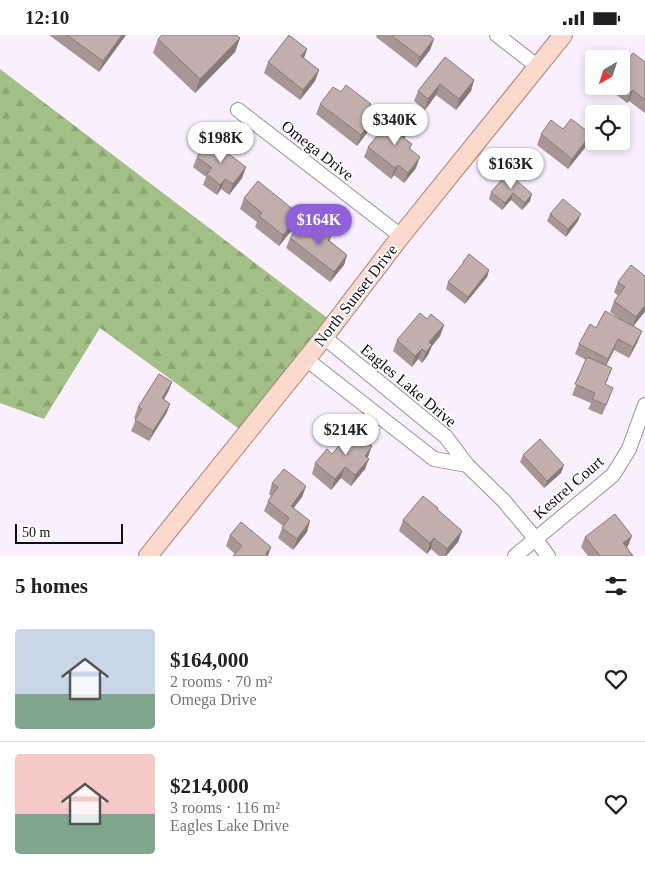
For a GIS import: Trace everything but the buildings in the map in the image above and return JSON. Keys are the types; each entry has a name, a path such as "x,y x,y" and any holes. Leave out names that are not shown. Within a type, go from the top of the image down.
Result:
{"main road":[{"name":"North Sunset Drive","path":"148,556 563,35"}],"street":[{"path":"496,35 538,66"},
{"name":"Omega Drive","path":"238,110 401,236"},
{"name":"Eagles Lake Drive","path":"324,337 446,437 467,465 503,500 548,556"},
{"path":"306,359 434,459 467,465"},
{"name":"Kestrel Court","path":"515,556 613,475 629,449 645,405"}],"green space":[{"path":"0,69 334,323 246,434 100,328 44,419 0,403"}]}
